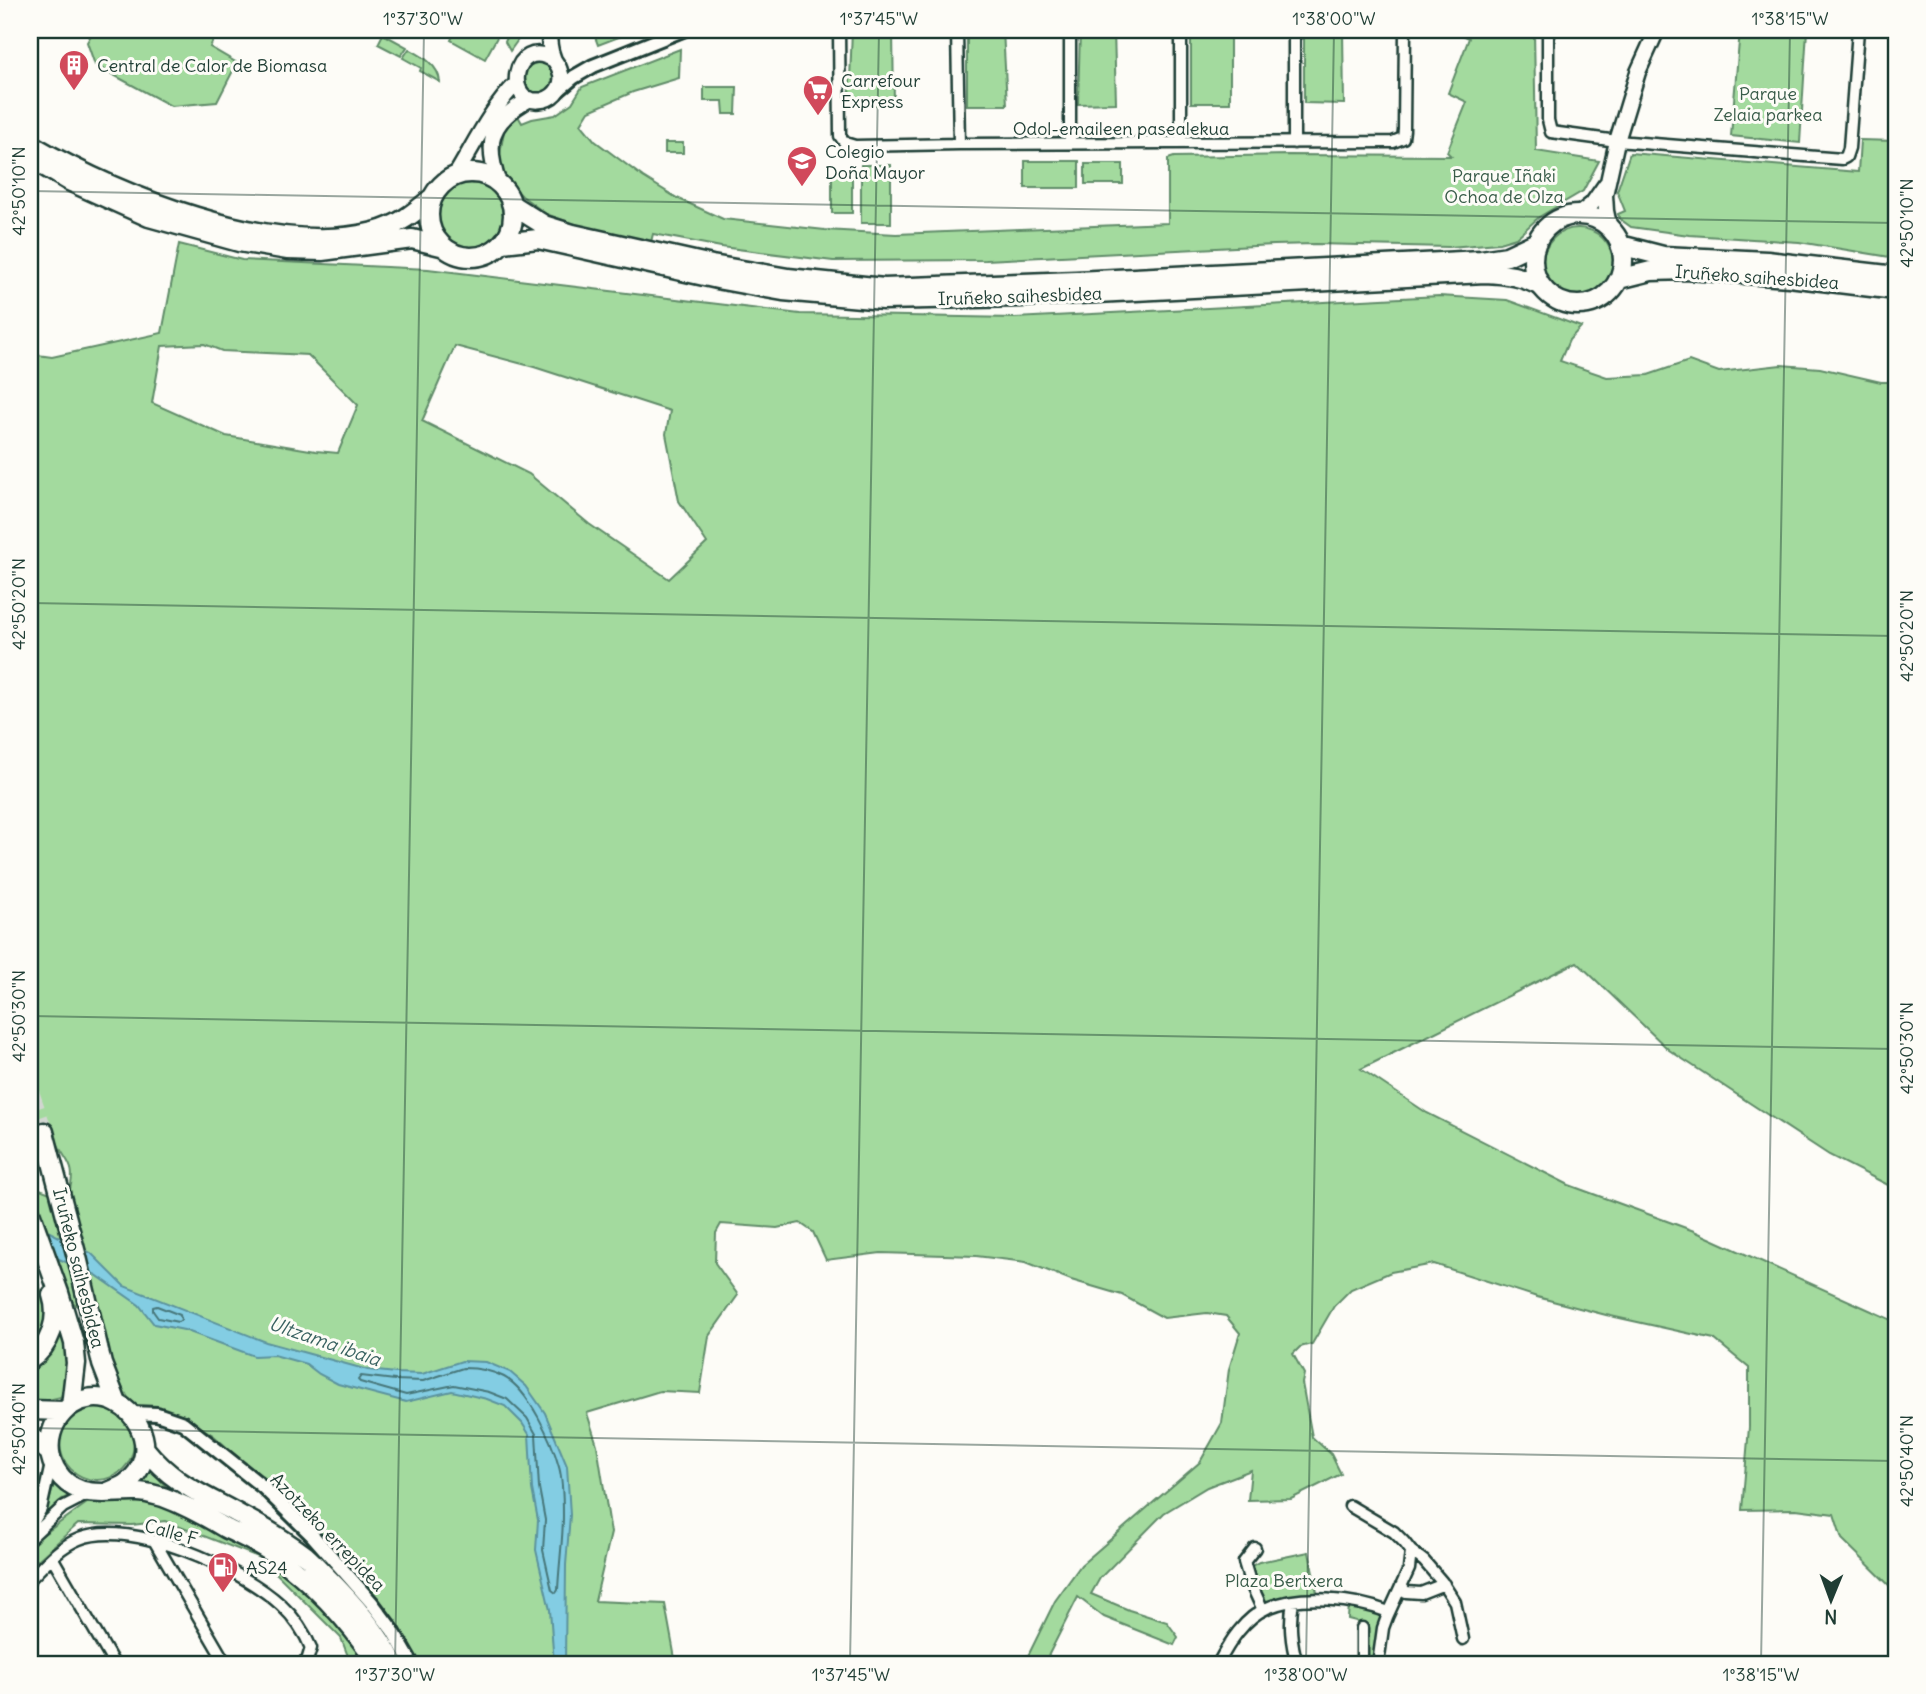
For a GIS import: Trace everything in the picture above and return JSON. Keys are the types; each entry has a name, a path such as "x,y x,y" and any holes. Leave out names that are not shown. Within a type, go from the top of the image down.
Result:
{"highway":[{"path":"30,144 69,166 150,201 228,225 271,234 338,237 375,232 407,219 433,197 446,181 466,174 478,174 499,184 512,205 513,219 510,232 503,243 492,252 479,257 466,257 441,246 412,239 322,251 288,250 239,242 149,217 69,181 30,158"},
{"path":"433,197 429,209 429,223 441,246"},
{"name":"Iruñeko saihesbidea","path":"512,205 544,225 573,234 699,262 788,278 884,288 1481,260 1507,256 1537,242"},
{"path":"1578,215 1601,221 1610,229 1623,256 1623,268 1612,290 1601,299 1576,306 1562,303 1550,296 1534,272 1533,257 1537,242 1544,231 1553,222 1578,215"},
{"name":"Iruñeko saihesbidea","path":"503,243 538,239 783,292 883,300 1020,297 1485,273 1525,278 1541,286"},
{"name":"Iruñeko saihesbidea","path":"1620,245 1663,256 1767,261 1896,276"},
{"name":"Iruñeko saihesbidea","path":"1619,279 1650,271 1688,270 1789,276 1896,290"},
{"name":"Iruñeko saihesbidea","path":"44,1132 102,1364 124,1408"},
{"name":"Iruñeko saihesbidea","path":"30,1212 74,1343 76,1363 68,1408"},
{"path":"30,1231 56,1295 53,1328 48,1341 30,1360"},
{"path":"30,1410 68,1408 94,1398 124,1408 160,1467 202,1496 244,1517 306,1556 352,1602 386,1647 394,1664"},
{"path":"50,1456 51,1431 68,1408"},
{"path":"30,1436 50,1456 61,1478 77,1489 98,1493 140,1492 162,1497 188,1507 271,1552 339,1611 378,1664"},
{"path":"98,1493 124,1485 133,1478 139,1468 144,1440"}],"main road":[{"path":"547,30 555,62 562,76 561,82 555,93 543,100 530,99 516,84 516,71 530,56 547,30"},
{"path":"1610,229 1605,195 1617,141 1638,72 1657,30"},
{"path":"530,56 542,55 555,62"},
{"path":"455,176 487,121 516,84"},
{"path":"499,184 491,164 492,137 508,113 530,99"},
{"path":"1578,215 1592,204 1608,180"}],"street":[{"path":"555,93 573,77 593,66 683,30"},
{"name":"Odol-emaileen pasealekua","path":"839,30 839,136 845,143 855,146 1392,142 1404,138 1405,30"},
{"path":"957,30 959,144"},
{"path":"1070,30 1070,143"},
{"path":"1181,30 1181,143"},
{"path":"1294,30 1294,142"},
{"path":"1548,30 1548,120 1551,132 1617,141 1842,159 1846,157 1849,148 1858,30"},
{"path":"555,62 593,66"},
{"name":"Azotzeko errepidea","path":"124,1408 168,1416 194,1431 263,1487 312,1535 372,1603 393,1631 412,1664"},
{"path":"144,1440 151,1420 168,1416"},
{"path":"30,1535 41,1509 50,1456"},
{"path":"30,1535 63,1507 98,1493"},
{"path":"1350,1506 1394,1532 1444,1584 1455,1602 1463,1639"},
{"name":"Calle F","path":"30,1579 65,1546 80,1538 101,1533 155,1542 196,1554 261,1589 281,1605 302,1628 312,1648 304,1663"},
{"path":"155,1542 226,1664"},
{"path":"1255,1548 1244,1562 1263,1611"},
{"path":"1378,1664 1383,1628 1409,1569 1411,1550"},
{"path":"52,1557 114,1664"},
{"path":"1401,1586 1406,1592 1421,1593 1444,1584"},
{"path":"1218,1664 1236,1636 1251,1619 1266,1608 1318,1598 1373,1606 1389,1612"},
{"path":"1293,1601 1291,1638 1297,1664"},
{"path":"1362,1628 1362,1660 1370,1664"}],"green space":[{"path":"94,30 218,30 210,47 237,63 217,102 171,106 95,65 87,42"},
{"path":"456,30 501,30 485,59 451,40"},
{"path":"510,30 525,30 510,51 505,42"},
{"path":"606,30 637,30 598,45 594,34"},
{"path":"852,30 893,30 894,105 849,105"},
{"path":"967,30 1003,30 1007,105 967,105"},
{"path":"1080,30 1114,30 1116,103 1078,104"},
{"path":"1191,30 1230,30 1230,103 1191,103"},
{"path":"1304,30 1343,30 1344,104 1304,103"},
{"name":"Parque Iñaki Ochoa de Olza","path":"1453,30 1534,30 1536,151 1599,161 1583,191 1539,217 1516,238 1499,243 1449,247 1274,245 986,260 833,261 721,247 653,234 651,242 574,224 546,214 522,196 502,175 500,154 504,131 517,114 522,123 555,115 572,103 582,87 680,49 679,78 633,92 589,111 581,124 595,141 643,177 677,198 723,219 825,230 896,234 1168,223 1168,159 1174,157 1451,156 1447,152 1467,102 1448,93 1469,38"},
{"name":"Parque Zelaia parkea","path":"1740,30 1807,30 1800,143 1731,136"},
{"path":"383,34 407,47 401,56 378,44"},
{"path":"409,49 433,66 440,82 403,58"},
{"path":"539,63 550,67 554,78 550,89 539,93 528,89 524,78 528,67"},
{"path":"704,87 737,87 736,114 724,114 723,101 704,101"},
{"path":"1860,140 1896,141 1896,258 1799,242 1689,235 1631,227 1620,219 1618,214 1625,211 1617,191 1630,153 1858,172"},
{"path":"665,143 683,143 683,153 665,153"},
{"path":"1025,161 1079,161 1079,188 1025,188"},
{"path":"1085,164 1123,164 1123,184 1085,184"},
{"path":"861,165 891,165 891,223 861,223"},
{"path":"832,175 852,175 852,213 832,213"},
{"path":"471,182 494,192 504,215 494,238 471,248 448,238 438,215 448,192"},
{"path":"1578,228 1603,238 1613,263 1603,288 1578,298 1553,288 1543,263 1553,238"},
{"path":"179,244 242,260 428,269 800,314 1015,318 1439,296 1507,300 1581,327 1569,340 1560,361 1607,377 1648,375 1689,361 1719,372 1781,365 1820,368 1881,382 1896,382 1896,1189 1829,1155 1669,1050 1577,962 1361,1069 1427,1113 1569,1185 1694,1231 1896,1322 1896,1592 1842,1539 1834,1514 1796,1509 1742,1510 1749,1427 1749,1368 1714,1339 1537,1297 1434,1264 1391,1272 1351,1289 1334,1306 1312,1344 1300,1347 1293,1354 1304,1374 1302,1383 1312,1437 1331,1454 1341,1474 1291,1499 1248,1500 1251,1470 1207,1487 1164,1513 1100,1578 1091,1594 1167,1622 1178,1637 1174,1645 1104,1617 1078,1597 1044,1664 1024,1664 1055,1601 1081,1565 1200,1462 1222,1423 1229,1369 1240,1333 1226,1316 1207,1313 1164,1318 1122,1295 1071,1280 1026,1262 976,1256 881,1253 826,1260 813,1232 800,1223 777,1228 721,1224 716,1233 715,1263 738,1295 709,1336 700,1393 660,1391 587,1413 597,1445 611,1533 595,1601 665,1604 676,1664 409,1664 393,1631 259,1476 213,1435 183,1416 134,1407 114,1371 103,1331 30,1261 30,1185 50,1193 69,1193 72,1175 69,1163 55,1137 44,1132 38,1136 38,1145 30,1144 30,354 52,357 162,333","holes":["204,344 222,351 308,355 358,405 338,453 226,436 152,403 162,346","455,346 534,367 670,411 666,434 679,501 707,543 669,579 589,524 529,474 422,421"]},
{"path":"30,1268 41,1292 46,1321 44,1331 30,1349"},
{"path":"59,1316 67,1357 61,1397 30,1404 30,1367"},
{"path":"97,1406 111,1409 123,1417 131,1429 134,1443 131,1457 123,1469 111,1477 97,1480 83,1477 71,1469 63,1457 60,1443 63,1429 71,1417 83,1409"},
{"path":"30,1454 39,1485 37,1501 30,1515"},
{"path":"150,1468 166,1487 176,1495 139,1484"},
{"path":"54,1484 71,1495 62,1499 45,1515"},
{"path":"113,1500 161,1501 265,1556 327,1603 369,1664 351,1664 341,1638 261,1558 165,1521 132,1525 78,1524 30,1567 30,1547 40,1537 87,1503"},
{"name":"Plaza Bertxera","path":"1309,1552 1318,1598 1266,1608 1250,1567 1259,1562"},
{"path":"1349,1603 1389,1612 1378,1664 1362,1660 1362,1628 1356,1621 1348,1619"}],"water":[{"path":"30,1222 91,1253 124,1286 266,1342 368,1370 422,1374 462,1361 486,1362 510,1372 526,1386 545,1413 567,1466 570,1515 566,1565 565,1664 554,1664 550,1610 536,1550 538,1520 532,1489 529,1434 505,1406 452,1391 406,1402 338,1384 306,1364 274,1355 254,1356 184,1330 154,1324 139,1305 96,1275 52,1256 30,1241"}],"tunnel":[{"path":"30,1092 44,1132"}],"place":[{"name":"Central de Calor de Biomasa","path":"74,92"},
{"name":"Carrefour Express","path":"818,117"},
{"name":"Colegio Doña Mayor","path":"802,188"},
{"name":"AS24","path":"223,1594"}],"water label":[{"name":"Ultzama ibaia","path":"325,1341"}]}
